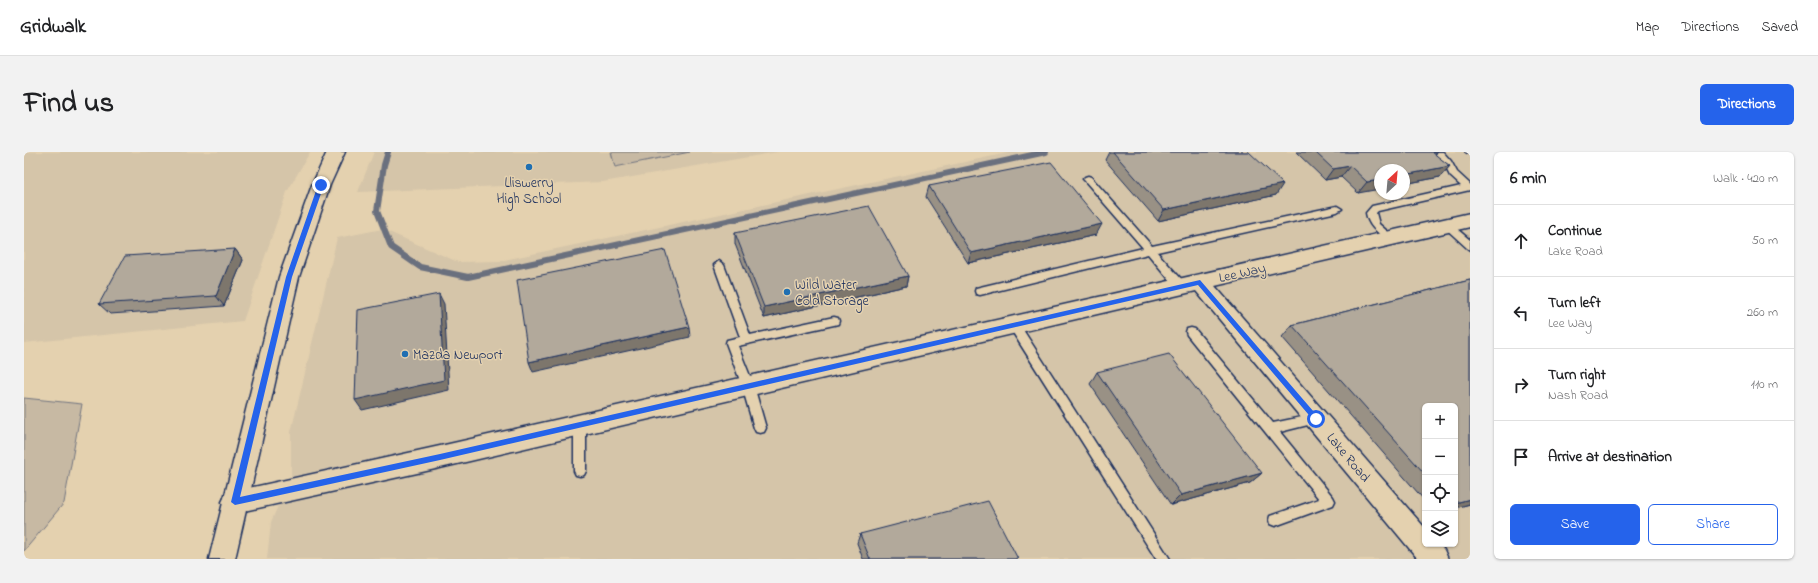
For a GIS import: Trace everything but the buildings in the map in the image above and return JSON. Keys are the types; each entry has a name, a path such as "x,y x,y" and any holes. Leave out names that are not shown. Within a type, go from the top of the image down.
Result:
{"street":[{"path":"222,559 289,277 321,185 336,152"},
{"name":"Lee Way","path":"235,502 440,457 1470,220"},
{"name":"Lake Road","path":"1190,284 1316,419 1435,559"}],"lane":[{"path":"1438,152 1448,163 1453,174 1469,187"},
{"path":"1088,179 1150,250 1190,284"},
{"path":"1390,238 1372,220 1371,213 1375,208 1469,187"},
{"path":"980,291 1150,250 1337,209"},
{"path":"1447,225 1470,246"},
{"path":"719,265 746,339"},
{"path":"760,428 748,386 731,343 834,321"},
{"path":"1014,325 1163,559"},
{"path":"1191,332 1329,501 1275,520"},
{"path":"1270,429 1316,419"},
{"path":"580,424 580,471"}],"shaded area":[{"path":"24,152 310,152 287,192 243,321 24,343"},
{"name":"Lliswerry High School","path":"374,152 778,152 603,182 358,192"},
{"path":"611,152 690,152 615,167"},
{"path":"1012,152 1470,152 1470,559 267,559 271,522 291,476 291,432 337,238 382,229 458,262 500,261"},
{"path":"24,398 82,404 64,503 24,551"}],"waterway":[{"path":"388,152 384,165 377,211 391,247 420,267 468,277 1046,152"}],"place":[{"name":"Lliswerry High School","path":"529,167"},
{"name":"Wild Water Cold Storage","path":"787,292"},
{"name":"Mazda Newport","path":"405,354"}],"route":[{"path":"321,185 289,277 235,502 440,457 1200,282 1316,419"}]}
